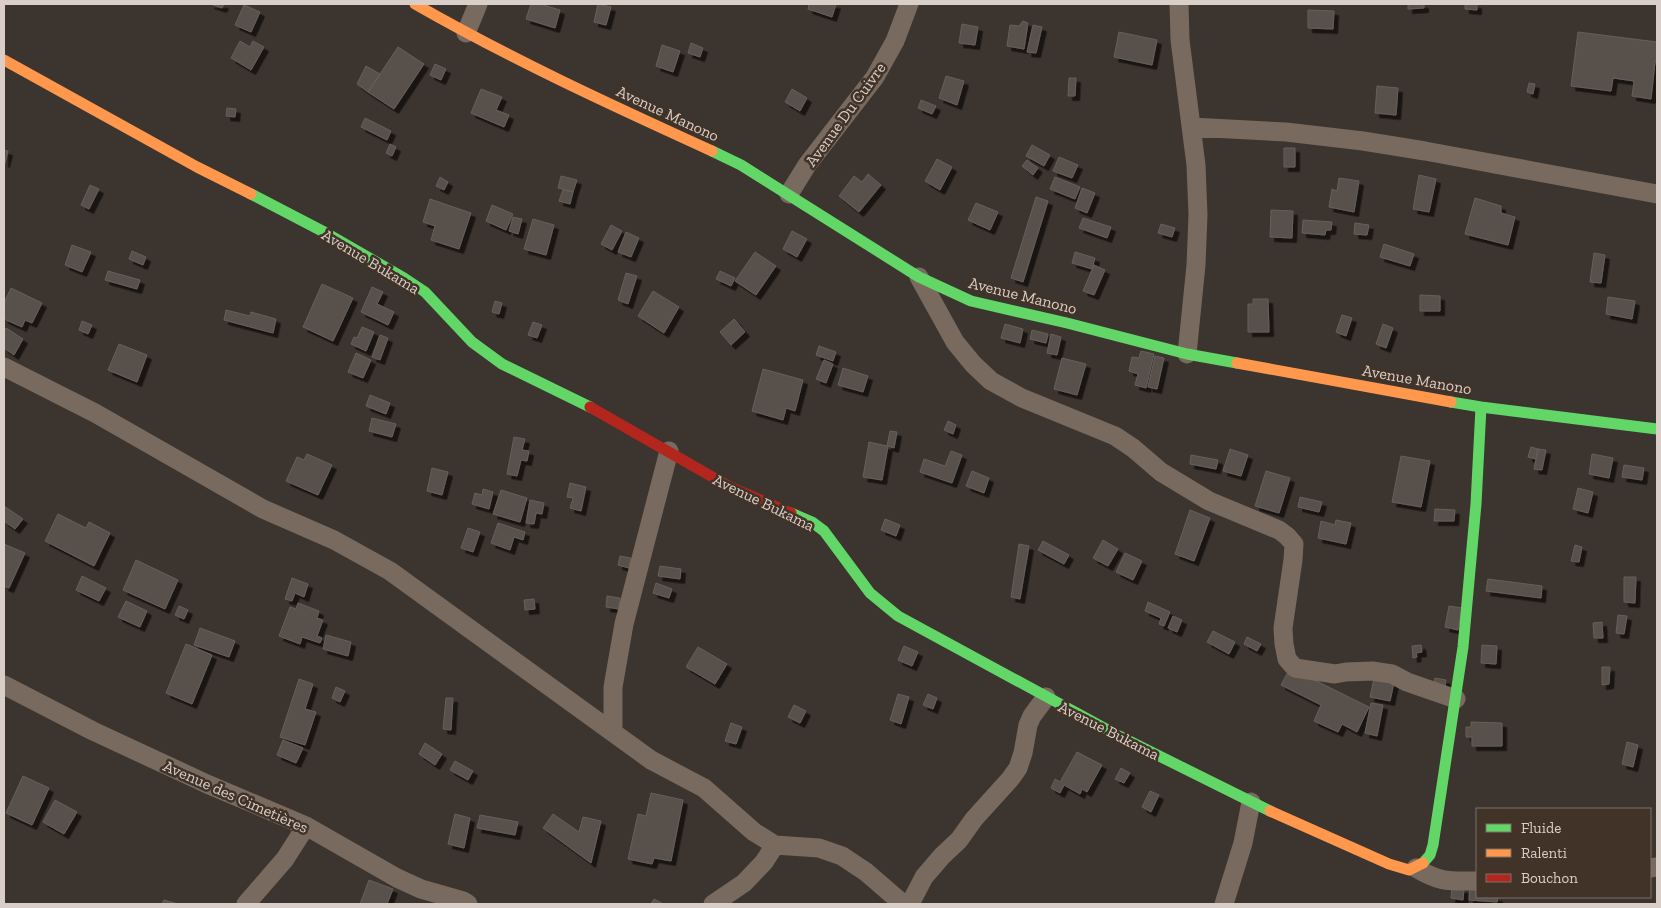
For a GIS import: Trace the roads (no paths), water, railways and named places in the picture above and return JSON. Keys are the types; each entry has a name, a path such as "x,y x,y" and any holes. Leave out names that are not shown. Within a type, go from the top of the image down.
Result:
{"street":[{"name":"Avenue Manono","path":"415,4 466,33 560,81 741,164 919,277 971,301 1067,323 1187,354 1481,407 1657,428"},
{"path":"466,33 478,4"},
{"name":"Avenue Du Cuivre","path":"789,194 812,158 876,78 895,40 909,4"},
{"path":"1179,4 1180,40 1196,165 1198,215 1196,265 1187,354"},
{"name":"Avenue Bukama","path":"4,60 188,162 326,233 404,278 425,292 472,342 502,364 572,397 730,487 812,522 835,544 870,594 898,616 1119,736 1251,802 1389,864 1409,870 1416,868 1432,878 1445,881 1476,881"},
{"path":"1192,127 1286,132 1363,141 1657,194"},
{"path":"919,277 955,342 973,364 991,381 1022,398 1115,436 1133,448 1156,468 1208,501 1279,530 1287,536 1294,544 1284,628 1284,644 1287,659 1295,668 1335,674 1372,671 1392,674 1408,682 1456,699"},
{"path":"4,367 95,414 263,509 334,540 390,571 651,760 704,788 754,832 775,845 819,848 842,856 866,872 903,904"},
{"path":"1416,868 1426,861 1433,845 1456,699 1463,647 1476,504 1481,407"},
{"path":"613,732 613,688 624,624 669,451"},
{"name":"Avenue des Cimetières","path":"4,685 206,784 306,826 397,878 468,904"},
{"path":"910,904 924,877 959,840 974,819 1018,768 1028,725 1032,716 1046,697"},
{"path":"1224,904 1243,843 1251,802"},
{"path":"246,904 285,859 306,826"},
{"path":"712,904 744,883 764,862 775,845"}]}
